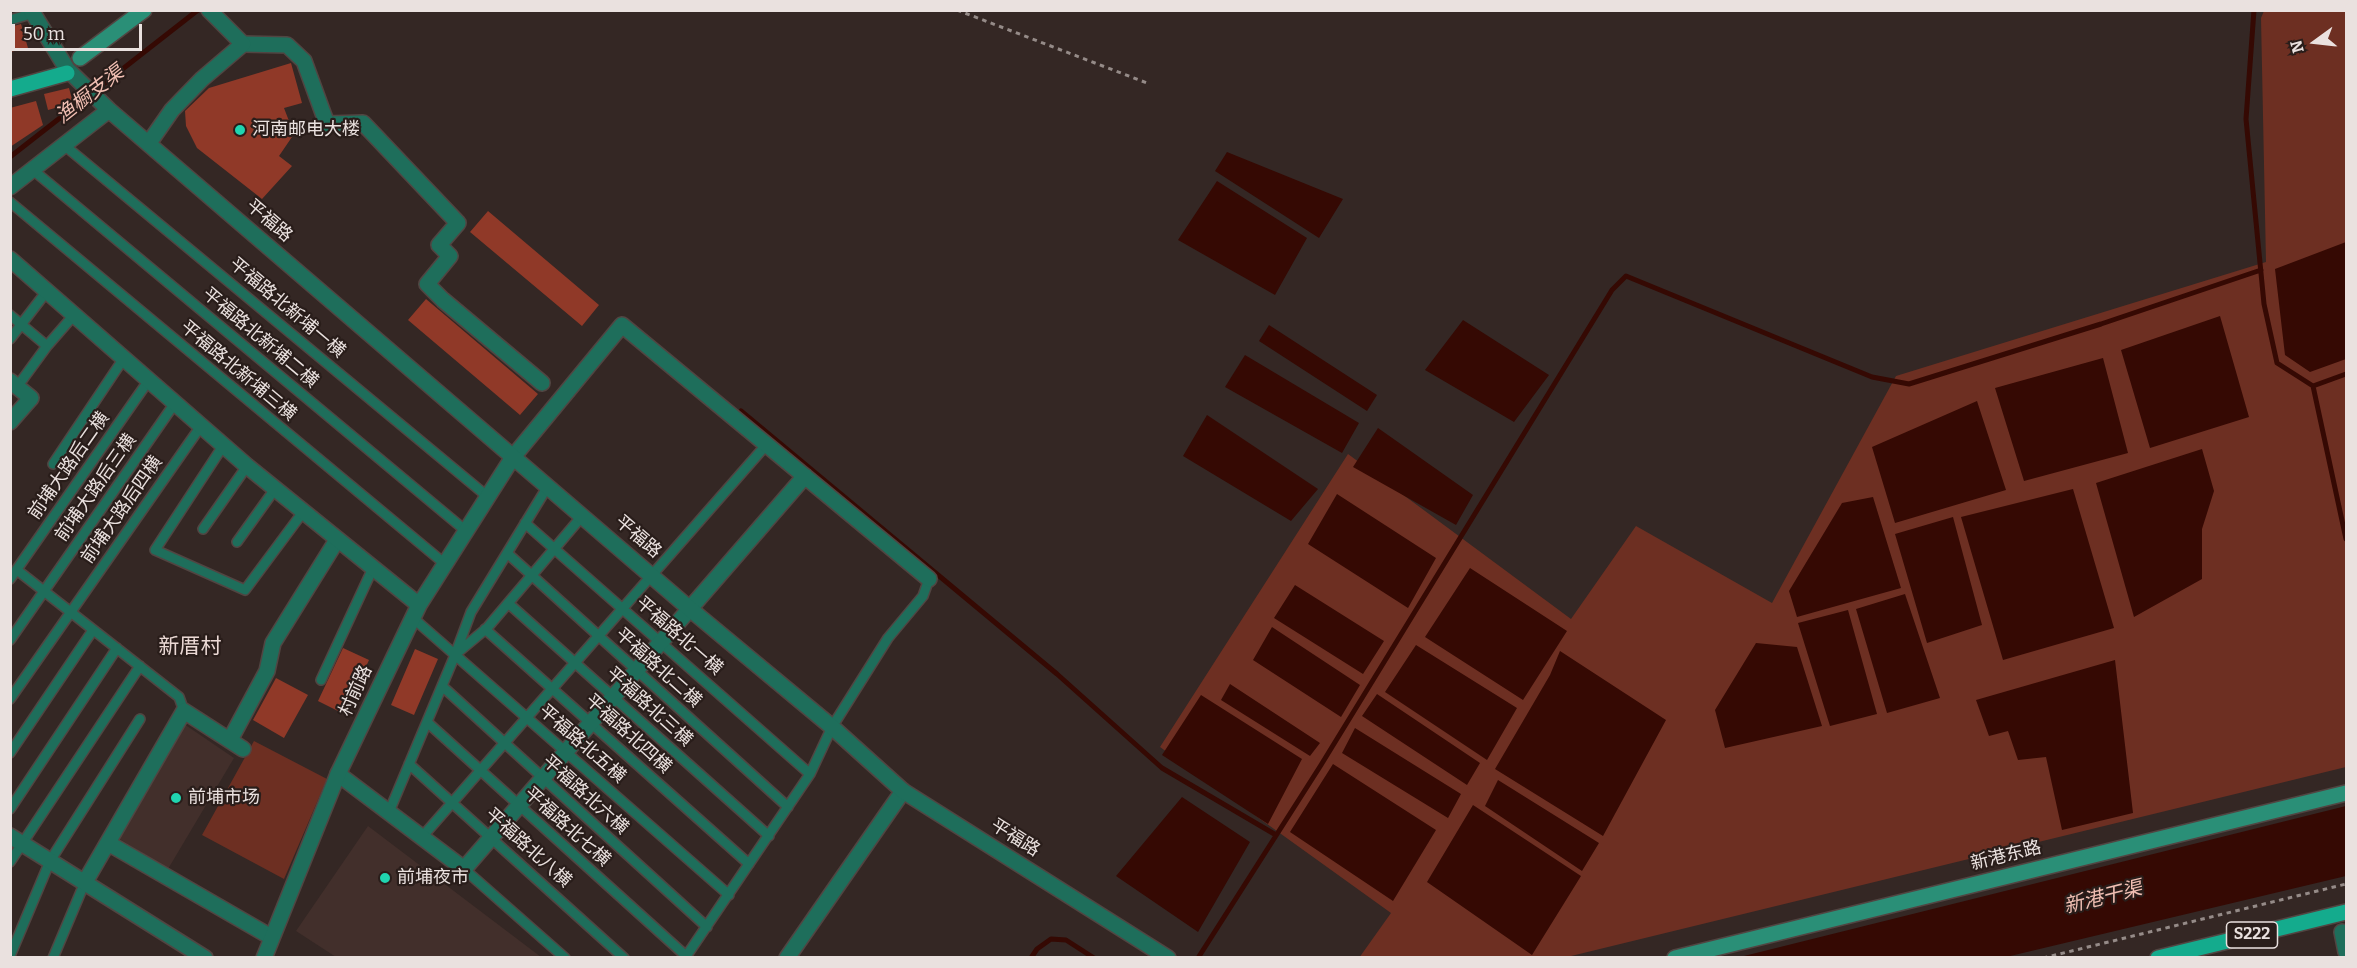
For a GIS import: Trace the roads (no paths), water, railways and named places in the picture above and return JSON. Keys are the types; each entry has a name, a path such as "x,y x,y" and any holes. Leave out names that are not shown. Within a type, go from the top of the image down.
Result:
{"main road":[{"path":"10,89 71,65 144,10"},
{"name":"新港东路","path":"1675,957 2346,793"},
{"name":"S222","path":"2158,957 2346,912"}],"street":[{"name":"平福路","path":"33,12 71,65 67,69 109,110 690,609 832,727 903,791 1168,957"},
{"path":"214,12 243,44"},
{"path":"148,143 172,110 202,79 243,44 287,45 304,61 327,124 363,123 458,224 439,245 450,256 427,284 542,383"},
{"path":"10,187 109,110"},
{"path":"12,265 46,291 247,466 373,568 416,611"},
{"name":"村前路","path":"264,957 338,774 416,611 513,457 622,325 767,444"},
{"path":"10,422 31,398 14,384"},
{"path":"767,444 929,579"},
{"path":"338,774 464,869 805,476"},
{"path":"85,882 184,711 237,744 267,671 273,643 337,540"},
{"path":"787,957 903,791"},
{"path":"16,840 205,957"},
{"path":"108,843 271,937"},
{"path":"2342,932 2346,952"}],"lane":[{"path":"10,20 33,12"},
{"name":"平福路北新埔一横","path":"64,145 488,497"},
{"name":"平福路北新埔二横","path":"33,170 466,531"},
{"name":"平福路北新埔三横","path":"10,202 445,564"},
{"path":"10,339 46,291"},
{"path":"10,315 47,346"},
{"path":"14,384 74,315"},
{"path":"53,464 124,358"},
{"name":"前埔大路后二横","path":"10,579 149,380"},
{"name":"前埔大路后三横","path":"10,640 175,403"},
{"name":"前埔大路后四横","path":"10,699 201,426"},
{"path":"422,837 767,444"},
{"path":"224,446 156,550 244,590 303,512"},
{"path":"203,529 247,466"},
{"path":"389,812 471,612 548,486"},
{"path":"237,542 275,489"},
{"path":"455,655 485,629 583,515"},
{"name":"平福路北一横","path":"525,523 810,774"},
{"name":"平福路北二横","path":"507,553 788,807"},
{"path":"321,681 373,568"},
{"path":"17,570 179,697 184,711"},
{"path":"685,957 810,774 832,727 888,638 923,596 929,579"},
{"name":"平福路北三横","path":"508,603 769,836"},
{"name":"平福路北五横","path":"416,611 455,655 729,895"},
{"name":"平福路北四横","path":"485,629 749,864"},
{"path":"10,753 93,630"},
{"path":"10,809 117,648"},
{"path":"10,862 16,840 140,666"},
{"name":"平福路北六横","path":"442,686 707,927"},
{"path":"10,956 50,861 140,719"},
{"name":"平福路北七横","path":"427,722 685,957"},
{"name":"平福路北八横","path":"410,764 624,957"},
{"path":"464,869 565,957"},
{"path":"53,957 85,882"}],"water":[{"path":"1227,152 1343,199 1319,238 1215,171"},
{"path":"1217,181 1307,238 1275,295 1178,240"},
{"path":"2346,242 2346,359 2310,372 2285,355 2275,269"},
{"path":"2220,316 2249,417 2150,448 2121,350"},
{"path":"1463,320 1549,375 1514,422 1425,370"},
{"path":"1269,325 1377,395 1367,411 1259,341"},
{"path":"1245,355 1359,423 1342,453 1225,387"},
{"path":"2103,358 2128,453 2024,481 1995,388"},
{"path":"1977,401 2006,490 1895,523 1872,447"},
{"path":"1207,415 1318,489 1291,521 1183,456"},
{"path":"1378,428 1473,495 1456,525 1353,467"},
{"path":"2202,449 2214,491 2202,529 2202,579 2134,617 2096,483"},
{"path":"2073,489 2114,628 2003,660 1961,517"},
{"path":"1337,494 1436,558 1408,608 1308,544"},
{"path":"1873,497 1901,588 1797,617 1789,591 1842,503"},
{"path":"1953,517 1982,625 1927,643 1895,534"},
{"path":"1470,568 1567,631 1523,700 1425,637"},
{"path":"1295,585 1384,641 1363,674 1274,618"},
{"path":"1905,594 1940,698 1887,713 1856,609"},
{"path":"1848,610 1877,714 1830,726 1798,623"},
{"path":"1272,627 1360,685 1341,717 1253,660"},
{"path":"1756,643 1797,647 1822,726 1725,748 1715,710"},
{"path":"1416,645 1517,708 1487,760 1385,692"},
{"path":"1560,651 1666,720 1603,836 1495,769 1550,675"},
{"path":"2115,660 2133,813 2062,830 2046,757 2018,760 2008,731 1989,736 1976,700"},
{"path":"1230,684 1320,743 1310,756 1221,700"},
{"path":"1377,694 1480,763 1467,785 1362,716"},
{"path":"1201,695 1302,759 1268,824 1162,755"},
{"path":"1355,728 1461,794 1448,818 1342,753"},
{"path":"1333,764 1436,830 1393,901 1290,832"},
{"path":"1498,780 1599,843 1582,871 1485,806"},
{"path":"1182,797 1250,842 1198,932 1116,876"},
{"path":"1473,805 1581,876 1532,955 1427,882"},
{"name":"新港干渠","path":"2346,806 2346,876 2006,957 1740,957"}],"waterway":[{"name":"渔橱支渠","path":"10,157 198,10"},
{"path":"2254,10 2246,119 2264,304 2277,363 2313,386"},
{"path":"1198,958 1321,765 1612,290 1626,276 1872,377 1909,384 2101,324 2261,270"},
{"path":"2346,374 2313,386 2346,539"},
{"path":"741,411 1057,674 1162,768 1276,835"},
{"path":"1031,958 1037,949 1051,939 1066,940 1094,958"}],"place":[{"name":"河南邮电大楼","path":"240,130"},
{"name":"前埔市场","path":"176,798"},
{"name":"前埔夜市","path":"385,878"}],"district":[{"name":"新厝村","path":"190,647"}]}
